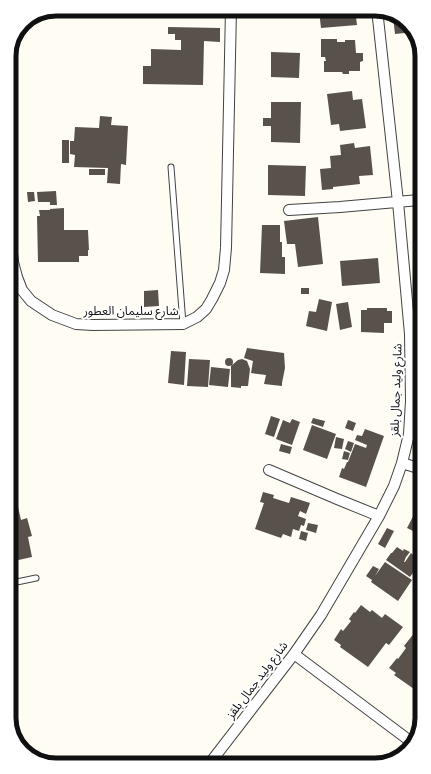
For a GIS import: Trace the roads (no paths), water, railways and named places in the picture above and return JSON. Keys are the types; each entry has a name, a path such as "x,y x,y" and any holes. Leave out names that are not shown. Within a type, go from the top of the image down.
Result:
{"street":[{"name":"شارع سليمان العطور","path":"16,278 22,290 31,301 52,315 76,324 183,324 197,318 206,308 220,283 224,270 226,248 231,16"},
{"name":"شارع وليد جمال بلقز","path":"214,758 294,654 321,615 379,516 394,486 402,463 409,434 411,400 410,334 398,202 378,16"},
{"path":"289,210 415,200"},
{"path":"402,463 415,467"},
{"path":"270,470 379,516"},
{"path":"294,654 409,740"}],"lane":[{"path":"171,167 183,324"},
{"path":"16,583 36,578"}]}
